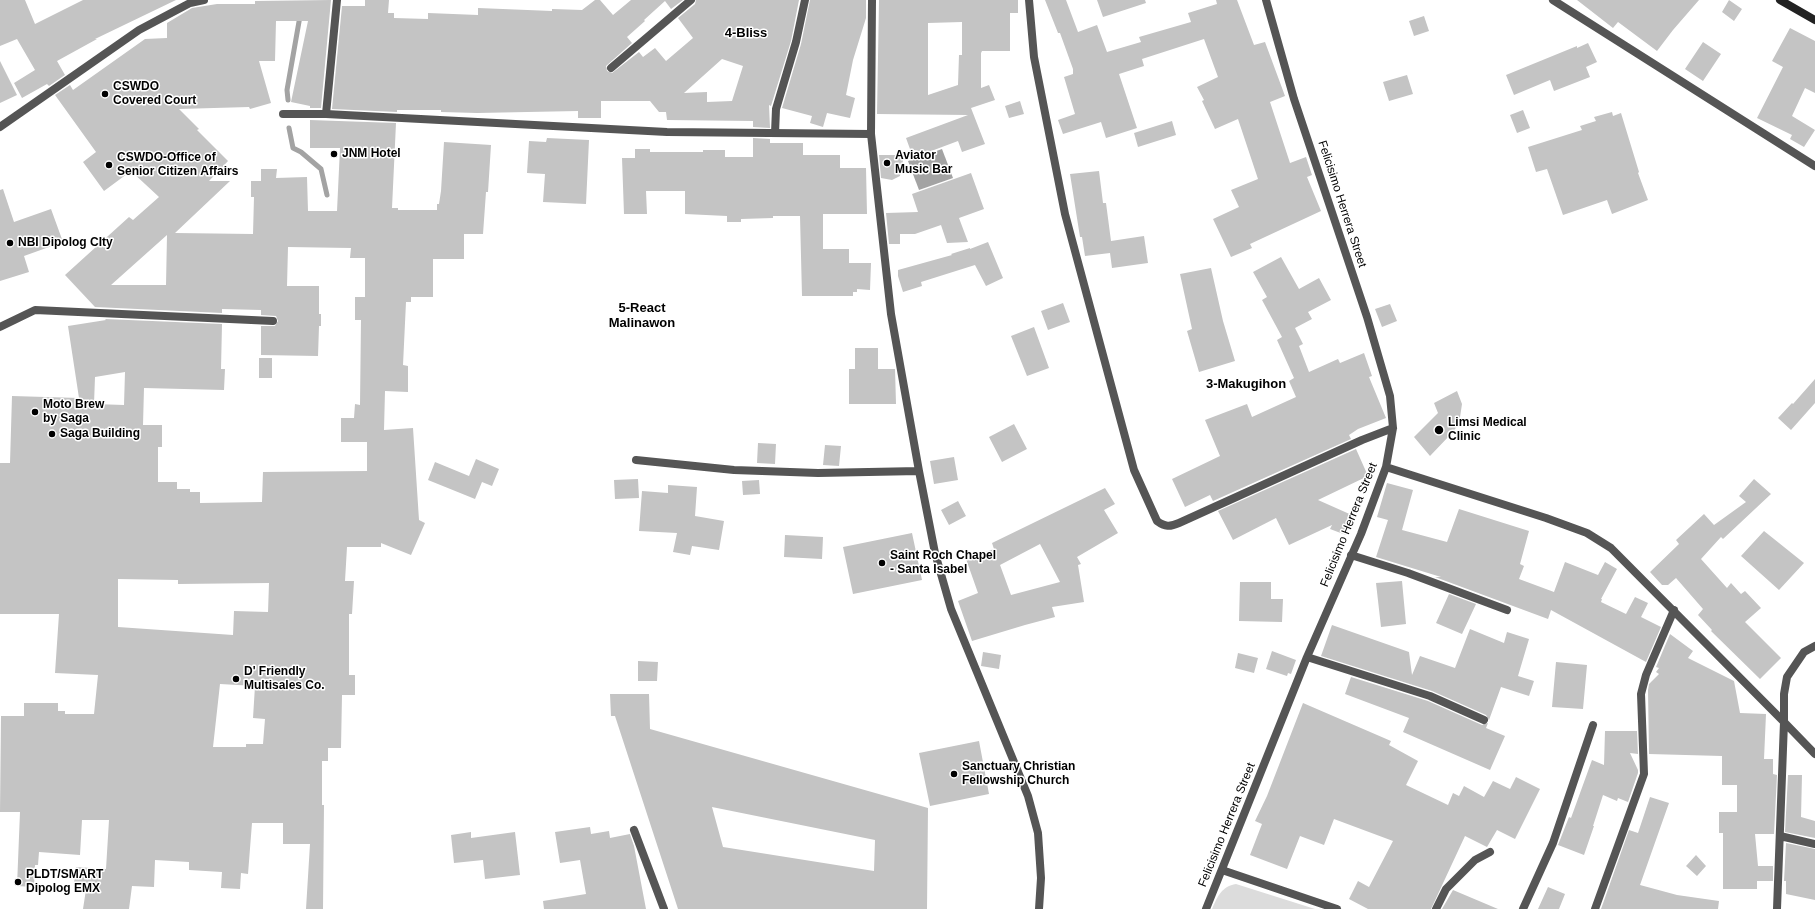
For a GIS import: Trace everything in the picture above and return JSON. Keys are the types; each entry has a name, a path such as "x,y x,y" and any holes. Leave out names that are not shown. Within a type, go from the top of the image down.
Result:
{"main road":[{"path":"1780,0 1815,20"}],"street":[{"path":"0,126 139,30 190,3 204,0"},
{"path":"326,114 337,0"},
{"path":"611,68 691,0"},
{"path":"775,133 776,109 796,42 805,0"},
{"path":"872,0 871,134 891,314 919,471 935,554 951,609 1028,796 1038,833 1041,878 1039,909"},
{"path":"1029,0 1030,26 1034,57 1064,214 1134,470 1158,521 1164,526 1179,524 1362,440 1393,428"},
{"name":"Felicisimo Herrera Street","path":"1206,909 1307,657 1351,556 1386,467 1393,428 1390,396 1369,324 1294,99 1266,0"},
{"path":"1553,0 1815,166"},
{"path":"283,114 326,114 667,132 871,134"},
{"path":"0,327 35,310 273,321"},
{"path":"636,460 734,470 818,473 919,471"},
{"path":"1386,467 1546,518 1587,534 1611,548 1815,754"},
{"path":"1351,556 1429,581 1507,610"},
{"path":"1595,909 1644,774 1641,694 1646,675 1674,610"},
{"path":"1777,909 1784,694 1787,677 1804,652 1815,646"},
{"path":"1307,657 1430,696 1484,720"},
{"path":"1523,909 1553,842 1593,725"},
{"path":"634,830 664,909"},
{"path":"1780,836 1815,844"},
{"path":"1436,909 1446,888 1475,860 1490,852"},
{"path":"1222,870 1338,909"}],"shaded area":[{"path":"942,149 953,178 919,190 908,161"},
{"path":"1236,884 1315,909 1212,909 1218,896 1227,887"}],"building":[{"path":"0,0 25,0 35,24 83,0 176,0 95,39 97,39 57,61 65,75 49,86 47,84 22,98 14,83 35,70 17,39 0,46"},
{"path":"331,0 321,108 310,108 310,106 291,102 308,21 276,21 275,61 259,61 271,103 250,109 249,107 179,109 199,129 197,130 228,161 209,181 230,181 175,233 253,234 254,197 251,197 251,181 261,181 261,169 277,169 276,178 307,177 308,211 337,211 340,148 310,148 310,120 396,123 392,208 398,208 398,210 437,210 437,204 439,204 441,191 444,142 491,145 488,192 486,192 483,234 464,234 464,259 433,259 433,297 411,297 411,302 406,302 403,365 408,366 408,392 385,391 384,430 413,428 419,520 425,523 411,555 381,543 381,547 347,547 345,581 354,581 352,614 349,614 349,675 355,675 355,695 342,695 341,748 328,748 328,761 322,761 322,805 324,805 323,909 306,909 310,844 283,844 283,823 252,823 248,874 241,873 240,889 221,888 222,872 189,870 189,862 155,860 154,887 132,886 129,909 83,909 87,883 74,883 76,867 106,869 109,820 82,820 80,855 39,852 38,865 35,865 34,887 17,886 20,812 0,812 1,716 24,716 24,703 58,703 58,711 65,711 65,714 94,714 98,675 55,673 59,614 0,614 0,463 10,463 12,396 79,398 68,326 106,320 105,319 222,324 221,369 225,369 224,390 144,388 143,425 162,425 162,447 158,447 158,482 177,482 177,489 190,489 190,492 200,492 200,503 262,502 263,472 367,471 367,442 341,442 341,418 354,418 355,404 360,405 361,320 355,320 355,297 365,297 365,258 350,258 351,248 288,247 287,286 319,286 319,314 321,314 321,326 319,326 318,356 261,355 261,326 275,326 278,321 276,316 261,315 261,310 222,309 222,313 95,307 65,275 129,217 133,220 159,197 131,171 104,191 83,162 96,152 55,95 70,85 73,90 145,39 167,38 167,23 192,8 217,4 255,4 255,1","holes":["167,235 166,285 111,285","125,372 124,405 94,404 95,377","118,579 178,580 178,584 269,583 268,612 234,611 233,635 118,627","220,684 255,686 253,718 265,719 263,744 246,744 246,747 213,747"]},
{"path":"365,0 389,0 388,13 394,13 394,18 428,19 428,13 478,15 478,8 552,11 552,9 582,10 595,0 600,0 613,15 631,0 683,0 671,9 665,1 627,37 632,43 606,66 607,71 612,73 639,52 643,57 655,48 666,61 693,38 678,18 695,4 696,0 799,0 791,41 771,106 769,105 770,128 753,127 753,121 667,120 666,112 659,112 650,101 601,101 601,118 578,118 578,111 477,113 441,112 441,110 397,110 397,112 332,109 342,6 365,6","holes":["722,59 743,66 732,101 707,102 707,92 684,93"]},
{"path":"810,0 866,0 866,18 853,60 846,95 855,98 850,118 827,113 823,127 810,123 812,116 782,108 801,44"},
{"path":"879,0 1018,0 1018,13 1010,13 1010,51 982,51 981,53 981,88 989,85 995,100 971,108 985,144 962,152 958,141 926,153 910,149 906,138 968,115 877,114","holes":["962,22 962,55 959,55 958,85 928,95 928,23"]},
{"path":"1045,0 1066,0 1078,32 1097,25 1107,52 1141,42 1139,37 1191,22 1188,13 1217,4 1216,0 1237,0 1254,45 1265,42 1285,96 1270,102 1290,163 1306,157 1312,175 1307,177 1321,211 1250,244 1252,248 1231,257 1213,219 1239,207 1231,190 1258,179 1238,119 1215,129 1202,101 1204,100 1197,87 1218,77 1204,39 1142,59 1144,66 1119,74 1137,128 1106,138 1101,122 1063,134 1058,120 1075,114 1064,77 1073,74 1073,69 1060,33 1058,33"},
{"path":"1097,0 1145,0 1146,3 1103,17"},
{"path":"1577,0 1699,0 1657,51 1618,22 1613,28"},
{"path":"1729,0 1742,9 1734,21 1722,12"},
{"path":"1424,16 1429,31 1414,36 1409,21"},
{"path":"1790,28 1815,41 1815,93 1805,88 1792,116 1815,130 1804,147 1790,139 1792,135 1757,118 1783,67 1772,61"},
{"path":"1703,42 1721,54 1703,81 1685,69"},
{"path":"1588,43 1597,62 1586,67 1590,77 1554,91 1550,80 1514,95 1506,75 1577,46 1577,48"},
{"path":"0,61 17,95 0,103"},
{"path":"1407,75 1413,94 1389,101 1383,82"},
{"path":"1020,101 1024,114 1009,118 1005,106"},
{"path":"1523,110 1530,128 1517,133 1510,115"},
{"path":"1612,112 1613,116 1621,113 1639,172 1638,173 1648,200 1612,214 1607,200 1563,215 1547,169 1536,172 1528,147 1582,130 1580,126 1596,121 1594,117"},
{"path":"1172,121 1176,135 1138,147 1134,133"},
{"path":"547,138 589,140 586,204 543,202 545,174 527,173 529,141 546,142"},
{"path":"753,138 770,139 770,143 803,143 803,155 840,155 840,168 866,168 867,214 823,214 823,249 849,249 849,263 871,263 870,290 857,289 857,292 853,292 853,296 802,296 800,216 773,216 773,218 741,219 741,222 727,222 727,216 685,214 685,191 646,191 647,214 624,214 622,158 635,158 635,149 650,149 650,152 703,152 703,150 725,150 725,157 753,157"},
{"path":"879,155 904,155 900,176 892,180 881,178"},
{"path":"1099,171 1103,203 1106,203 1111,241 1144,236 1148,263 1112,268 1110,253 1085,256 1082,237 1080,237 1070,174"},
{"path":"971,173 984,209 959,218 968,242 947,243 941,225 915,234 900,234 900,244 889,244 886,213 918,212 912,194"},
{"path":"3,189 14,222 51,209 63,242 24,256 29,272 0,281 0,190"},
{"path":"988,242 1003,278 986,286 975,265 921,282 922,286 903,292 898,276 898,270 952,255 951,254"},
{"path":"1281,257 1299,289 1319,278 1331,300 1308,312 1312,319 1295,328 1303,344 1299,346 1309,372 1338,359 1340,363 1364,353 1372,376 1369,377 1386,418 1358,429 1349,435 1351,439 1213,501 1210,495 1185,507 1172,479 1220,456 1205,420 1247,404 1252,417 1296,397 1289,381 1294,378 1277,340 1282,337 1262,300 1267,297 1253,272"},
{"path":"1211,268 1223,321 1235,361 1199,372 1187,331 1192,329 1180,274"},
{"path":"1063,303 1070,322 1048,330 1041,311"},
{"path":"1390,304 1397,321 1382,327 1375,309"},
{"path":"1034,327 1049,368 1027,376 1011,336"},
{"path":"855,348 878,348 878,369 895,369 896,404 849,404 849,369 855,369"},
{"path":"259,358 272,358 272,378 259,378"},
{"path":"1815,379 1815,403 1791,430 1778,418 1792,403 1793,404"},
{"path":"1457,391 1462,404 1459,424 1430,456 1414,437 1438,413 1434,403"},
{"path":"1014,424 1027,449 1002,462 989,437"},
{"path":"758,443 776,444 775,464 757,463"},
{"path":"825,445 841,446 839,466 823,465"},
{"path":"1356,449 1368,476 1318,500 1354,516 1346,535 1330,529 1332,525 1289,545 1276,518 1233,540 1218,511"},
{"path":"954,457 958,480 934,484 930,461"},
{"path":"476,459 499,469 492,486 482,482 475,499 428,480 435,462 469,476"},
{"path":"638,479 639,498 615,499 614,480"},
{"path":"1754,479 1771,494 1723,539 1721,537 1701,559 1727,588 1731,583 1741,594 1745,591 1761,608 1745,622 1781,658 1760,679 1711,631 1712,630 1698,615 1703,609 1676,578 1668,585 1662,585 1650,572 1679,544 1676,540 1704,514 1714,525 1746,502 1739,496"},
{"path":"759,480 760,494 743,495 742,481"},
{"path":"1387,483 1413,490 1402,530 1447,542 1459,509 1529,531 1520,564 1524,566 1519,579 1554,592 1565,562 1598,575 1605,562 1617,569 1601,599 1601,602 1626,614 1635,597 1648,603 1641,617 1661,627 1646,662 1551,610 1548,619 1435,577 1441,577 1376,557 1388,520 1377,517"},
{"path":"668,485 697,487 695,516 724,521 719,550 692,546 690,555 673,552 677,533 639,531 642,491 668,493"},
{"path":"1105,488 1115,504 1104,510 1118,533 1077,557 1081,564 1078,565 1084,602 1052,607 1055,617 972,641 958,601 978,593 966,559 994,549 992,543","holes":["1040,544 1060,582 1011,595 1000,565"]},
{"path":"958,501 966,516 949,525 941,510"},
{"path":"1764,531 1804,563 1779,590 1741,556"},
{"name":"Saint Roch Chapel - Santa Isabel","path":"912,533 922,580 853,594 843,547"},
{"path":"785,535 823,537 822,559 784,557"},
{"path":"1402,581 1406,624 1381,627 1376,583"},
{"path":"1240,582 1271,582 1271,599 1283,599 1282,622 1239,621"},
{"path":"1449,594 1476,604 1462,634 1436,623"},
{"path":"1332,625 1409,652 1412,675 1420,656 1455,668 1470,629 1504,643 1507,632 1529,639 1518,676 1534,681 1529,696 1501,687 1489,720 1486,715 1432,691 1321,656"},
{"path":"1670,634 1693,651 1688,658 1734,681 1740,713 1766,714 1764,759 1773,759 1773,774 1777,775 1774,834 1755,834 1758,866 1773,866 1773,881 1757,881 1757,889 1723,889 1723,833 1719,833 1719,812 1737,812 1737,785 1722,785 1722,756 1649,754 1649,684 1659,674 1656,672 1659,668 1656,667"},
{"path":"1272,651 1296,660 1291,674 1288,673 1287,676 1266,669"},
{"path":"983,652 1001,655 999,669 981,666"},
{"path":"1238,653 1258,658 1254,673 1235,668"},
{"path":"638,661 658,662 657,681 638,681"},
{"path":"1556,662 1587,665 1583,709 1552,707"},
{"path":"1351,677 1428,701 1482,725 1488,723 1486,728 1505,736 1490,770 1403,732 1409,718 1345,694"},
{"path":"610,694 649,694 650,729 928,808 927,909 678,909 615,716 611,716","holes":["712,807 875,840 874,871 723,847"]},
{"path":"1303,703 1391,741 1389,745 1418,761 1406,785 1448,805 1453,793 1459,796 1464,786 1484,797 1493,781 1510,789 1516,777 1540,789 1515,839 1497,830 1487,847 1465,836 1431,909 1368,909 1349,899 1358,881 1369,887 1393,841 1334,819 1324,845 1300,836 1287,869 1250,855 1262,824 1255,821 1267,796"},
{"path":"1605,731 1637,731 1638,754 1630,753 1638,773 1628,802 1618,798 1617,801 1603,795 1584,855 1558,845 1569,817 1571,818 1592,760 1604,765"},
{"name":"Sanctuary Christian Fellowship Church","path":"979,741 989,794 930,806 919,753"},
{"path":"1788,775 1802,775 1801,817 1815,821 1815,838 1785,832"},
{"path":"1650,797 1669,803 1640,885 1677,895 1719,901 1718,909 1601,909 1629,830 1638,833"},
{"path":"590,827 591,834 609,831 610,838 630,834 634,846 646,909 544,909 543,901 586,894 580,860 560,863 555,832"},
{"path":"471,832 471,838 515,832 520,875 485,879 483,860 454,863 451,835"},
{"path":"1786,843 1815,849 1815,900 1786,894 1786,881 1784,881"},
{"path":"1696,855 1706,866 1697,876 1686,866"},
{"path":"1548,887 1565,894 1559,909 1538,909"},
{"path":"1453,890 1498,909 1442,909"}],"waterway":[{"path":"288,100 287,90 300,16"},
{"path":"289,128 293,148 301,152 321,169 327,195"}],"place":[{"name":"CSWDO Covered Court","path":"105,94"},
{"name":"JNM Hotel","path":"334,154"},
{"name":"Aviator Music Bar","path":"887,163"},
{"name":"CSWDO-Office of Senior Citizen Affairs","path":"109,165"},
{"name":"NBI Dipolog CIty","path":"10,243"},
{"name":"Moto Brew by Saga","path":"35,412"},
{"name":"Limsi Medical Clinic","path":"1439,430"},
{"name":"Saga Building","path":"52,434"},
{"name":"Saint Roch Chapel - Santa Isabel","path":"882,563"},
{"name":"D' Friendly Multisales Co.","path":"236,679"},
{"name":"Sanctuary Christian Fellowship Church","path":"954,774"},
{"name":"PLDT/SMART Dipolog EMX","path":"18,882"}],"district":[{"name":"4-Bliss","path":"746,33"},
{"name":"5-React Malinawon","path":"642,316"},
{"name":"3-Makugihon","path":"1246,384"}]}
